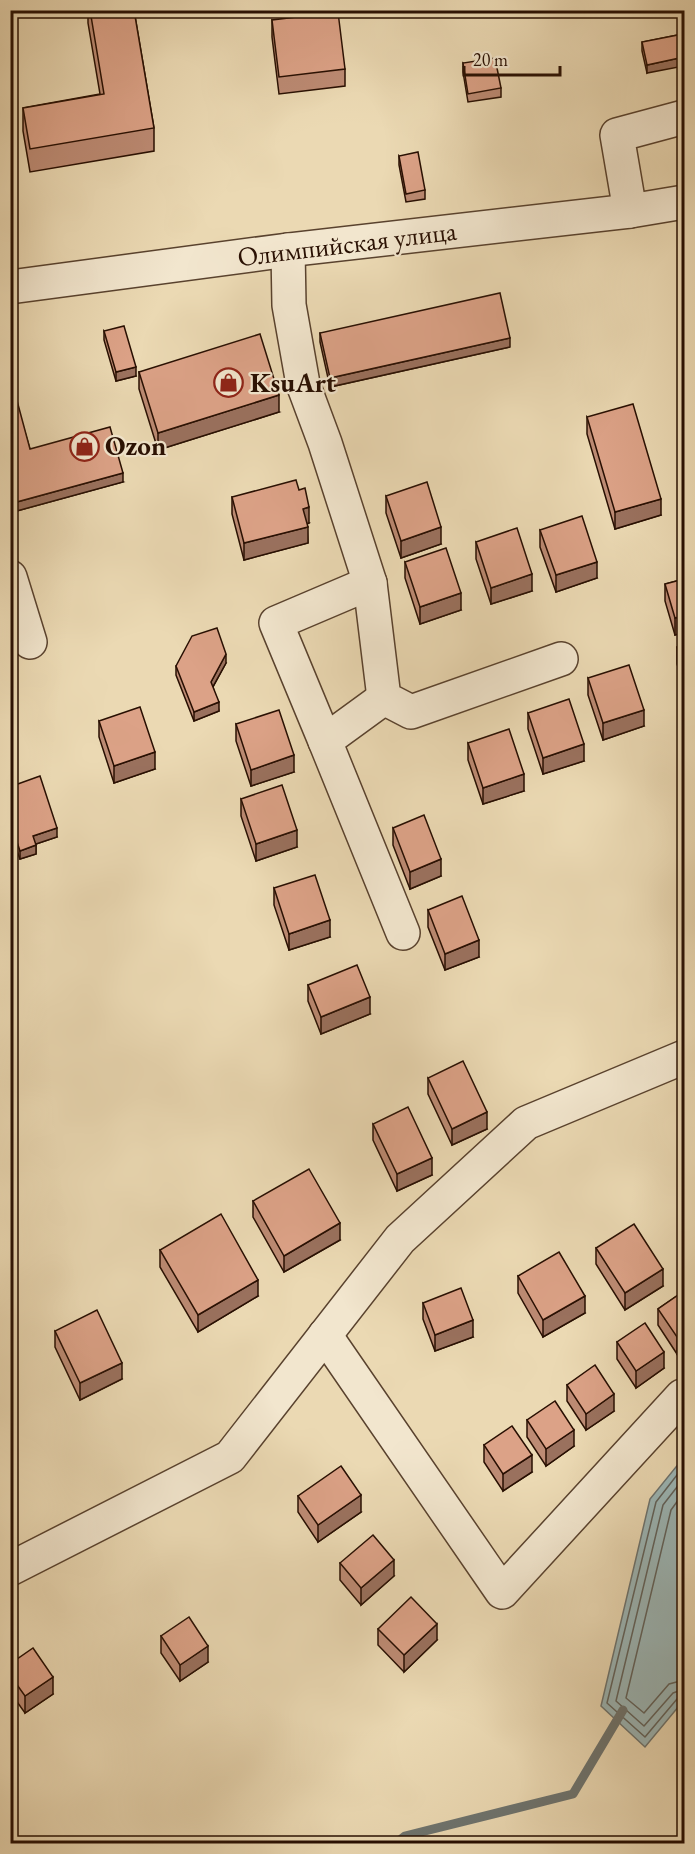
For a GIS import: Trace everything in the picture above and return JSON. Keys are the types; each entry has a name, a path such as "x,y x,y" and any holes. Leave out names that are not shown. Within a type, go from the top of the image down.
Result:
{"street":[{"path":"630,211 617,135 684,117"},
{"name":"Олимпийская улица","path":"10,287 288,250 630,211 684,202"},
{"path":"288,250 289,305 303,384 326,443 370,584 384,698"},
{"path":"10,577 30,642"},
{"path":"370,584 276,623 404,933"},
{"path":"384,698 411,712 561,659"},
{"path":"325,741 384,698"},
{"path":"10,1569 230,1457 400,1239 526,1123 684,1057"},
{"path":"325,1335 502,1592 682,1396"}],"water":[{"path":"684,1457 684,1700 645,1747 601,1706 650,1499"}],"building":[{"path":"90,10 134,10 154,128 30,149 23,108 104,94"},
{"path":"338,12 345,69 279,77 272,20"},
{"path":"683,34 684,57 647,65 642,42"},
{"path":"495,58 501,88 468,94 463,63"},
{"path":"418,152 425,190 406,194 399,156"},
{"path":"500,293 510,338 330,378 320,333"},
{"path":"124,326 136,367 116,372 104,331"},
{"path":"260,334 279,395 158,433 139,372"},
{"path":"10,382 12,382 30,449 110,427 123,473 13,503 10,496"},
{"path":"633,404 661,499 615,512 587,417"},
{"path":"296,480 299,490 305,488 309,507 303,509 308,527 244,543 232,497"},
{"path":"427,482 441,527 401,541 386,496"},
{"path":"582,516 597,562 556,575 540,530"},
{"path":"517,528 532,574 491,588 476,542"},
{"path":"446,548 461,593 420,607 405,562"},
{"path":"684,579 684,616 675,618 665,584"},
{"path":"217,628 226,654 211,682 219,702 194,712 176,666 192,636"},
{"path":"684,645 684,670 677,647"},
{"path":"629,665 644,710 603,723 588,678"},
{"path":"569,699 584,744 543,758 528,713"},
{"path":"140,707 155,752 114,766 99,721"},
{"path":"279,710 294,755 251,770 236,724"},
{"path":"684,720 684,740 679,722"},
{"path":"509,729 524,774 483,788 468,743"},
{"path":"10,775 15,785 40,776 57,828 33,836 36,845 20,851 17,842 10,844"},
{"path":"282,785 297,830 256,844 241,799"},
{"path":"424,815 441,859 410,872 393,828"},
{"path":"315,875 330,920 289,934 274,888"},
{"path":"462,896 479,940 445,954 428,910"},
{"path":"357,965 370,997 321,1017 308,985"},
{"path":"463,1061 487,1112 452,1129 428,1078"},
{"path":"408,1107 432,1158 397,1174 373,1124"},
{"path":"309,1169 340,1223 284,1256 253,1201"},
{"path":"221,1214 258,1280 198,1315 160,1250"},
{"path":"634,1224 663,1269 625,1293 596,1248"},
{"path":"559,1252 585,1296 543,1320 518,1276"},
{"path":"461,1288 473,1320 435,1335 423,1303"},
{"path":"684,1291 684,1332 677,1337 658,1309"},
{"path":"97,1310 122,1363 80,1383 55,1331"},
{"path":"645,1323 664,1352 636,1371 617,1342"},
{"path":"595,1365 614,1394 586,1414 567,1385"},
{"path":"555,1401 574,1430 546,1449 527,1420"},
{"path":"10,1414 15,1423 10,1425"},
{"path":"512,1426 532,1455 503,1474 484,1445"},
{"path":"341,1466 361,1495 318,1525 298,1496"},
{"path":"373,1535 394,1560 361,1588 340,1563"},
{"path":"411,1597 437,1624 404,1655 378,1629"},
{"path":"189,1617 208,1646 180,1665 161,1636"},
{"path":"33,1648 53,1677 25,1696 10,1675 10,1664"}],"waterway":[{"path":"395,1844 405,1836 573,1794 623,1710"}],"place":[{"name":"KsuArt","path":"229,383"},
{"name":"Ozon","path":"84,446"}]}
